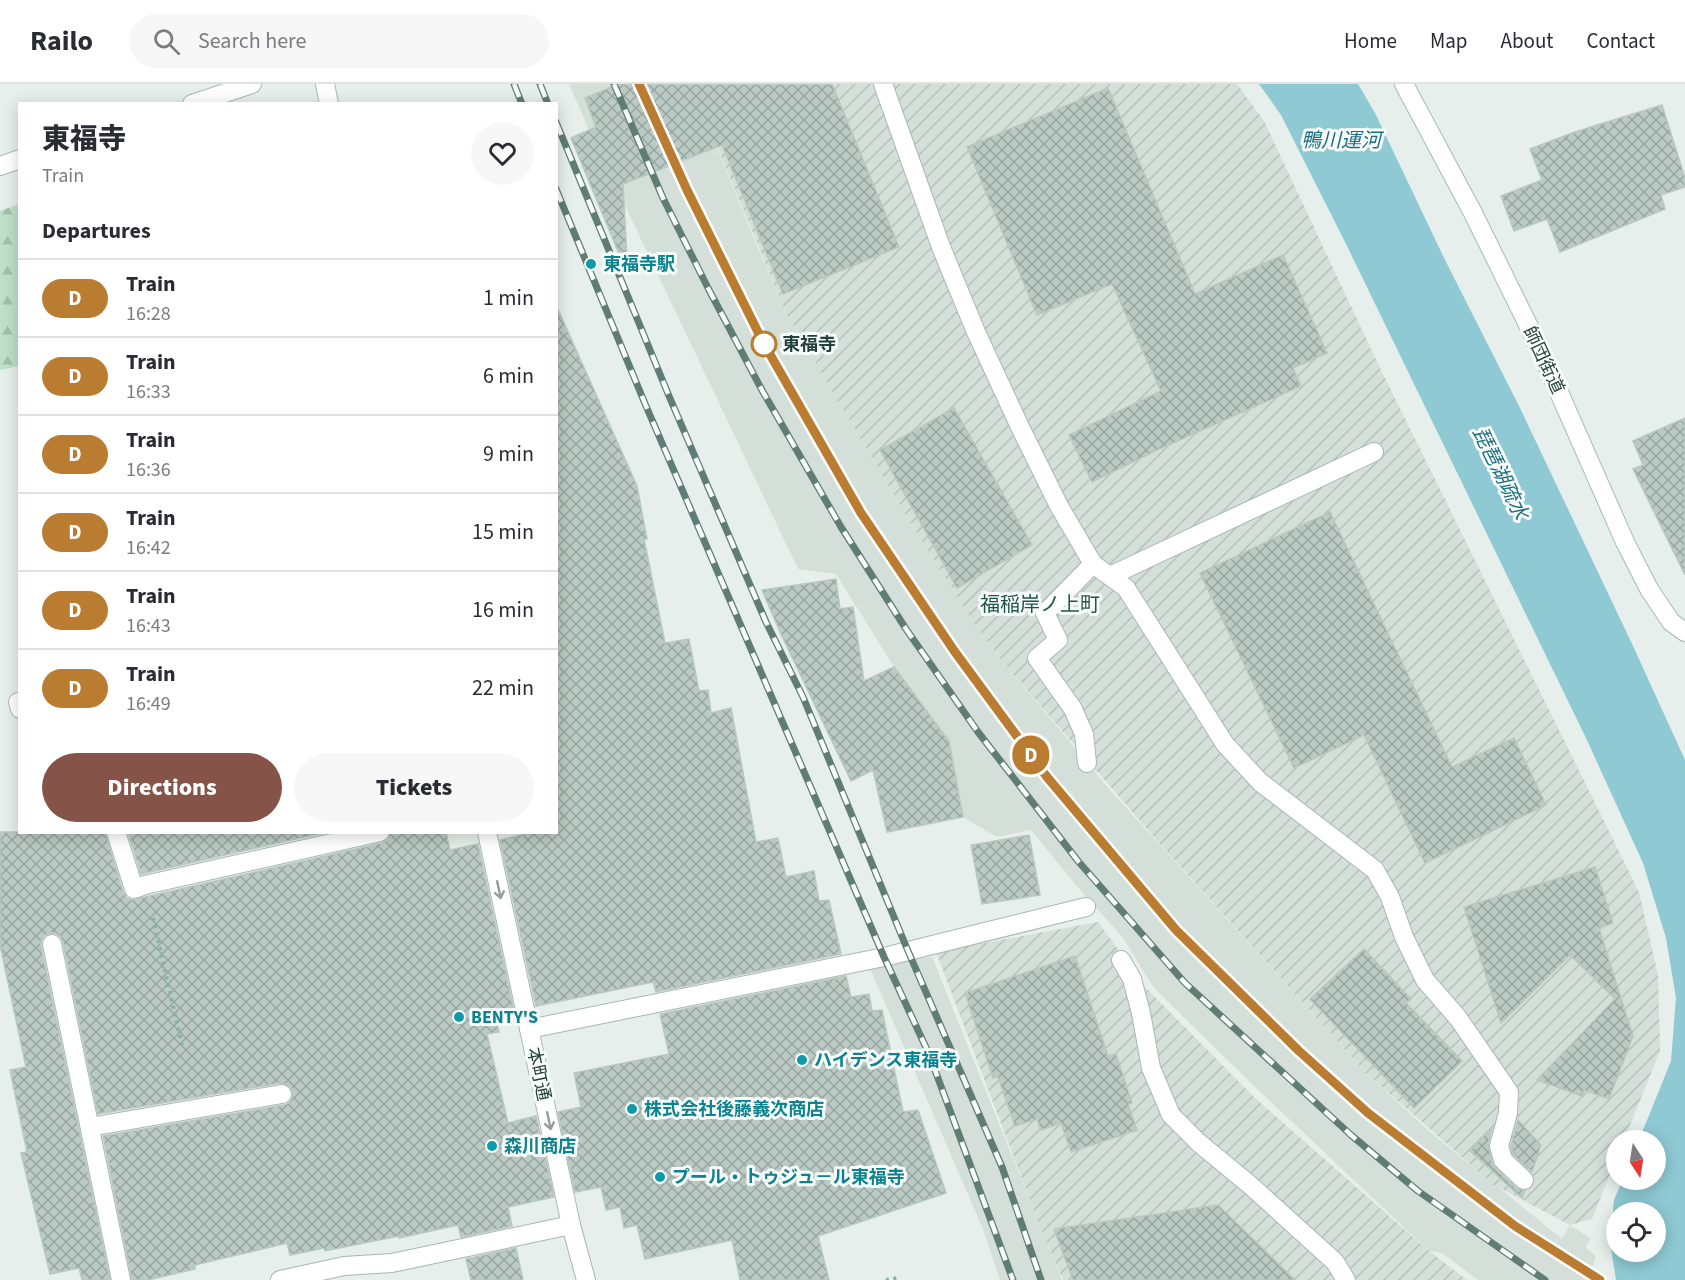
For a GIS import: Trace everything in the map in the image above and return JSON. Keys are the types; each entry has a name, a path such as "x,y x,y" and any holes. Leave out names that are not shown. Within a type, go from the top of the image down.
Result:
{"street":[{"path":"198,102 252,84"},
{"path":"325,84 329,102"},
{"path":"883,84 941,247 976,332 1059,506 1093,564 1126,588 1225,744 1260,782 1375,870 1390,897 1404,938 1425,980 1458,1018 1509,1092 1508,1113 1499,1146 1503,1160 1524,1180"},
{"name":"師団街道","path":"1404,84 1473,213 1539,347 1648,589 1671,622 1685,632"},
{"path":"0,166 18,160"},
{"path":"1110,576 1374,452"},
{"path":"1087,763 1084,734 1073,709 1037,658 1058,640 1045,613 1093,564"},
{"path":"117,834 134,889 372,834"},
{"name":"本町通","path":"487,834 571,1225 586,1280"},
{"path":"529,1029 884,957 1086,907"},
{"path":"52,944 121,1280"},
{"path":"1120,960 1132,979 1151,1068 1171,1115 1199,1143 1250,1185 1335,1262 1346,1280"},
{"path":"90,1127 282,1094"},
{"path":"280,1280 344,1266 392,1263 571,1225"}],"path":[{"path":"146,885 182,1046"},
{"path":"886,1280 897,1278"}],"shaded area":[{"path":"569,84 691,84 787,315 904,512 975,625 1002,661 1110,790 1367,1074 1431,1133 1562,1239 1570,1225 1591,1239 1585,1247 1596,1256 1588,1280 1478,1280 1442,1253 1429,1251 1155,989 1124,939 1031,830 997,837 963,817 894,667 836,574 798,569"},
{"path":"691,84 1237,84 1264,121 1379,366 1639,892 1658,975 1660,1051 1628,1130 1606,1130 1606,1184 1592,1219 1570,1225 1494,1185 1367,1074 1159,843 1002,661 975,625 904,512 787,315"},
{"path":"1098,922 1146,988 1255,1098 1429,1251 1467,1280 1063,1280 1041,1229 936,952"},
{"path":"932,957 1062,1280 1000,1280 983,1229 869,966"}],"green space":[{"path":"18,204 18,366 0,370 0,211"}],"water":[{"name":"鴨川運河","path":"1259,84 1358,84 1375,113 1444,258 1520,408 1685,760 1685,1280 1616,1280 1613,1262 1666,1262 1666,1202 1614,1202 1618,1190 1666,1190 1666,1130 1643,1130 1671,1061 1676,998 1666,938 1643,863 1586,738 1281,115"}],"building":[{"path":"619,84 832,84 899,247 783,294 722,145 623,184 627,260 622,261 571,138 596,127 585,98"},
{"path":"1108,88 1195,294 1283,255 1327,353 1293,368 1301,386 1155,451 1092,482 1069,435 1161,391 1112,284 1037,315 967,147"},
{"path":"1662,105 1685,178 1685,187 1661,195 1665,209 1560,252 1547,219 1514,231 1501,196 1542,180 1530,149 1575,132"},
{"path":"558,309 637,486 647,539 644,539 665,643 689,639 699,691 708,690 711,713 731,708 756,842 778,838 786,877 814,871 819,901 829,900 841,954 656,992 653,982 536,1006 500,840 525,834 558,834"},
{"path":"954,408 1032,545 957,588 880,450"},
{"path":"1685,418 1685,575 1633,469 1643,465 1633,441"},
{"path":"1330,512 1452,767 1514,738 1546,805 1425,863 1364,735 1294,768 1200,573"},
{"path":"836,579 840,609 853,607 864,681 894,667 949,741 963,817 887,832 873,770 851,781 762,590"},
{"path":"0,832 106,834 123,892 127,898 132,900 382,843 388,840 390,834 446,834 450,850 478,844 514,1011 495,1015 499,1032 487,1034 508,1123 536,1116 554,1197 508,1207 512,1226 461,1237 458,1225 399,1238 399,1236 325,1251 324,1248 290,1255 287,1243 195,1265 195,1269 148,1280 132,1280 103,1136 284,1105 289,1103 293,1092 291,1087 280,1083 98,1114 63,942 60,936 50,933 44,936 41,946 110,1280 82,1280 79,1268 50,1274 21,1153 27,1152 10,1070 26,1067 0,945"},
{"path":"129,834 318,834 141,874"},
{"path":"1029,835 1040,895 982,904 971,845"},
{"path":"1595,867 1613,923 1599,928 1633,1036 1609,1099 1584,1090 1582,1096 1537,1080 1615,999 1570,955 1501,1023 1464,907"},
{"path":"1364,949 1411,999 1406,1003 1462,1061 1414,1108 1310,999"},
{"path":"1075,956 1108,1056 1116,1054 1132,1103 1128,1104 1137,1130 1071,1152 1061,1123 1041,1130 1037,1119 1015,1126 998,1077 993,1078 965,993"},
{"path":"846,976 851,997 869,994 872,1011 882,1010 903,1112 918,1110 946,1193 818,1236 829,1280 740,1280 732,1240 645,1259 637,1225 624,1228 620,1207 606,1210 601,1187 575,1192 558,1112 581,1107 574,1073 669,1054 660,1014"},
{"path":"1518,1120 1541,1145 1532,1172 1513,1154 1511,1146"},
{"path":"1492,1127 1488,1144 1492,1163 1516,1188 1525,1191 1522,1198 1470,1151"},
{"path":"1218,1205 1295,1280 1073,1280 1054,1229"},
{"path":"516,1248 523,1280 471,1280 466,1259"}],"railway":[{"path":"514,84 521,102"},
{"path":"540,84 547,102"},
{"path":"614,84 663,198 708,288 763,392 841,527 906,629 978,732 1078,861 1185,983 1351,1135 1418,1191 1545,1280"},
{"path":"639,84 687,190 764,344 861,513 955,652 1047,777 1176,930 1299,1051 1368,1113 1515,1226 1600,1280"},
{"path":"558,127 669,396 766,622 803,697 908,951 1002,1167 1041,1280"},
{"path":"558,194 646,406 884,957 929,1054 1013,1280"}],"train":[{"name":"D","path":"639,84 687,190 764,344 861,513 955,652 1047,777 1176,930 1299,1051 1368,1113 1442,1172 1515,1226 1600,1280"}],"place":[{"name":"東福寺駅","path":"591,264"},
{"name":"東福寺","path":"764,344"},
{"name":"BENTY'S","path":"459,1017"},
{"name":"ハイデンス東福寺","path":"802,1060"},
{"name":"株式会社後藤義次商店","path":"632,1109"},
{"name":"森川商店","path":"492,1146"},
{"name":"プール・トゥジュ－ル東福寺","path":"660,1177"}],"district":[{"name":"福稲岸ノ上町","path":"1040,604"}],"water label":[{"name":"琵琶湖疏水","path":"1501,473"}]}
